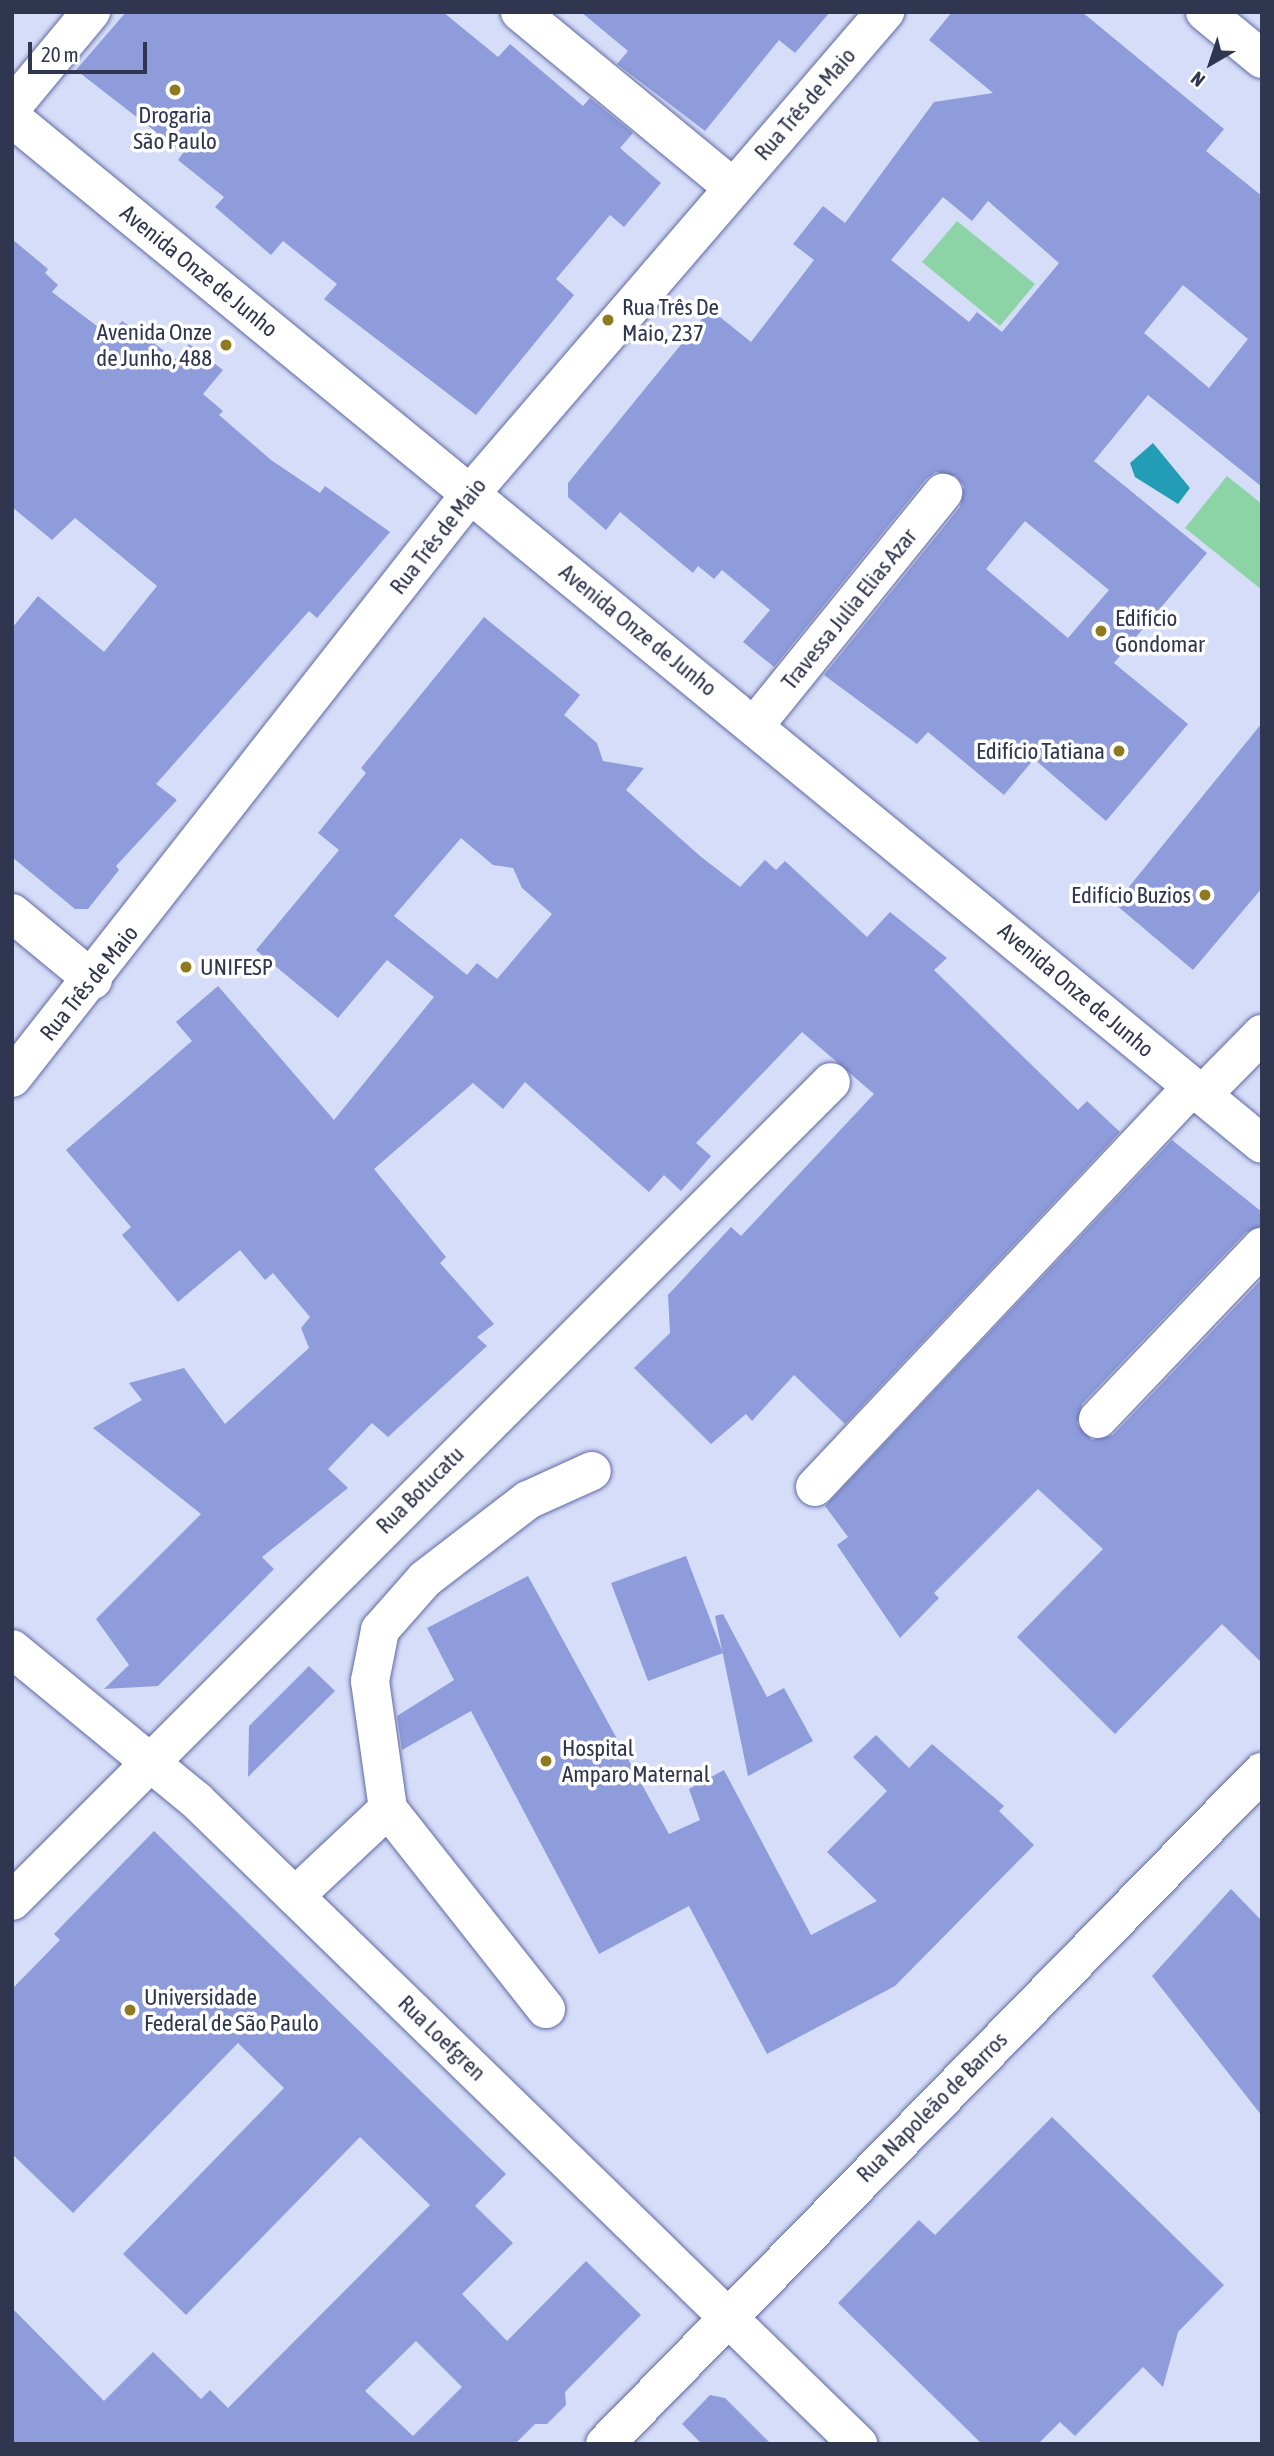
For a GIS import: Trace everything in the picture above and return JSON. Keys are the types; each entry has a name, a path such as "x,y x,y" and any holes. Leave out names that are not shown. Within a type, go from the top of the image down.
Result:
{"street":[{"path":"12,107 91,12"},
{"path":"520,12 732,187"},
{"name":"Rua Três de Maio","path":"12,1078 93,980 471,493 885,12"},
{"path":"1205,12 1262,59"},
{"name":"Avenida Onze de Junho","path":"12,118 755,725 1262,1144"},
{"name":"Travessa Julia Elias Azar","path":"755,725 943,493"},
{"path":"12,913 93,980"},
{"path":"815,1487 1197,1091 1262,1034"},
{"name":"Rua Botucatu","path":"12,1901 150,1759 831,1082"},
{"path":"1098,1419 1262,1247"},
{"path":"547,2009 388,1809 370,1681 380,1630 425,1579 528,1500 592,1471"},
{"name":"Rua Loefgren","path":"12,1649 150,1759 295,1896 858,2444"},
{"name":"Rua Napoleão de Barros","path":"605,2444 728,2315 1262,1772"},
{"path":"295,1896 388,1809"}],"green space":[{"path":"957,221 1035,284 1000,326 922,262"},
{"path":"1227,476 1262,504 1262,590 1185,528"}],"water":[{"path":"1153,443 1190,488 1178,504 1135,477 1130,463"}],"building":[{"path":"126,12 443,12 498,57 510,44 583,106 590,98 633,133 620,148 661,183 624,227 610,215 556,279 574,295 476,415 324,299 337,284 283,241 271,255 215,207 224,197 178,160 183,153 76,70"},
{"path":"581,12 830,12 795,53 779,40 705,131 617,64 628,51"},
{"path":"952,12 1082,12 1224,129 1206,151 1262,196 1262,487 1148,395 1094,461 1207,553 1114,663 1188,724 1106,821 1034,759 1004,795 928,732 917,744 824,675 960,507 964,486 956,476 936,472 926,479 774,667 743,642 770,610 722,570 714,579 698,566 693,573 620,512 606,530 568,497 568,483 710,309 751,342 814,260 793,244 823,206 845,223 934,102 993,93 929,40","holes":["943,197 972,221 988,201 1059,263 1002,332 977,312 969,322 891,260","1183,285 1248,339 1209,388 1144,333","1025,521 1109,590 1068,638 986,569"]},
{"path":"12,239 48,269 45,273 58,285 52,292 110,336 122,321 176,359 189,344 223,370 203,394 223,411 219,415 271,460 320,493 325,486 390,532 317,618 309,611 156,784 177,800 116,866 119,870 88,909 75,909 12,857 12,628 38,596 104,652 157,586 75,518 52,540 12,507"},
{"path":"484,617 580,695 564,715 597,743 603,761 644,768 626,790 700,856 740,887 765,860 776,870 785,861 867,937 890,912 947,958 934,970 1078,1110 1087,1101 1120,1132 845,1424 794,1375 752,1421 746,1414 711,1444 634,1368 670,1333 668,1295 731,1227 741,1236 874,1094 802,1032 696,1143 711,1156 681,1191 664,1175 649,1192 525,1082 503,1109 473,1083 374,1169 446,1257 440,1263 494,1324 477,1337 487,1346 388,1437 372,1423 328,1469 348,1488 262,1557 274,1569 158,1686 104,1689 129,1665 96,1619 201,1514 93,1428 142,1400 129,1383 184,1368 225,1424 309,1348 301,1328 310,1317 273,1273 265,1280 240,1250 178,1302 122,1235 131,1227 66,1150 192,1041 176,1022 218,986 334,1120 434,997 387,960 338,1018 256,950 339,850 318,833 366,773 361,768","holes":["461,838 493,865 513,868 522,888 552,914 497,979 477,963 467,975 394,916"]},
{"path":"1262,723 1262,888 1193,970 1115,904"},
{"path":"1172,1140 1262,1212 1262,1226 1246,1232 1082,1404 1077,1424 1092,1440 1113,1435 1262,1279 1262,1663 1222,1624 1115,1734 1017,1637 1103,1549 1038,1489 934,1593 939,1598 900,1638 837,1545 848,1537 825,1506"},
{"path":"686,1556 723,1653 648,1681 611,1583"},
{"path":"528,1576 669,1834 700,1820 689,1789 724,1770 811,1935 877,1901 827,1852 887,1791 853,1757 876,1735 909,1768 932,1744 1004,1806 999,1811 1034,1845 895,1986 767,2054 689,1906 599,1954 471,1711 402,1750 397,1716 454,1680 427,1628"},
{"path":"723,1614 767,1697 784,1688 813,1741 748,1776 715,1616"},
{"path":"309,1666 335,1691 248,1777 249,1726"},
{"path":"154,1831 506,2174 475,2206 513,2243 462,2294 507,2341 586,2261 641,2315 565,2392 566,2405 547,2424 535,2424 515,2444 12,2444 12,2308 104,2401 153,2352 201,2399 210,2390 228,2408 430,2205 360,2137 186,2315 123,2254 284,2088 238,2043 73,2213 12,2154 12,1989 60,1940 54,1934","holes":["416,2341 462,2387 413,2436 365,2391"]},
{"path":"1231,1889 1262,1921 1262,2116 1152,1976"},
{"path":"1052,2117 1224,2285 1178,2332 1163,2387 1143,2367 1075,2436 1060,2422 1038,2444 982,2444 838,2303 919,2220 935,2235"},
{"path":"710,2395 725,2398 771,2444 702,2444 682,2424"}],"place":[{"name":"Drogaria São Paulo","path":"175,90"},
{"name":"Rua Três De Maio, 237","path":"608,320"},
{"name":"Avenida Onze de Junho, 488","path":"226,345"},
{"name":"Edifício Gondomar","path":"1101,631"},
{"name":"Edifício Tatiana","path":"1119,751"},
{"name":"Edifício Buzios","path":"1205,895"},
{"name":"UNIFESP","path":"186,967"},
{"name":"Hospital Amparo Maternal","path":"546,1761"},
{"name":"Universidade Federal de São Paulo","path":"130,2010"}]}
